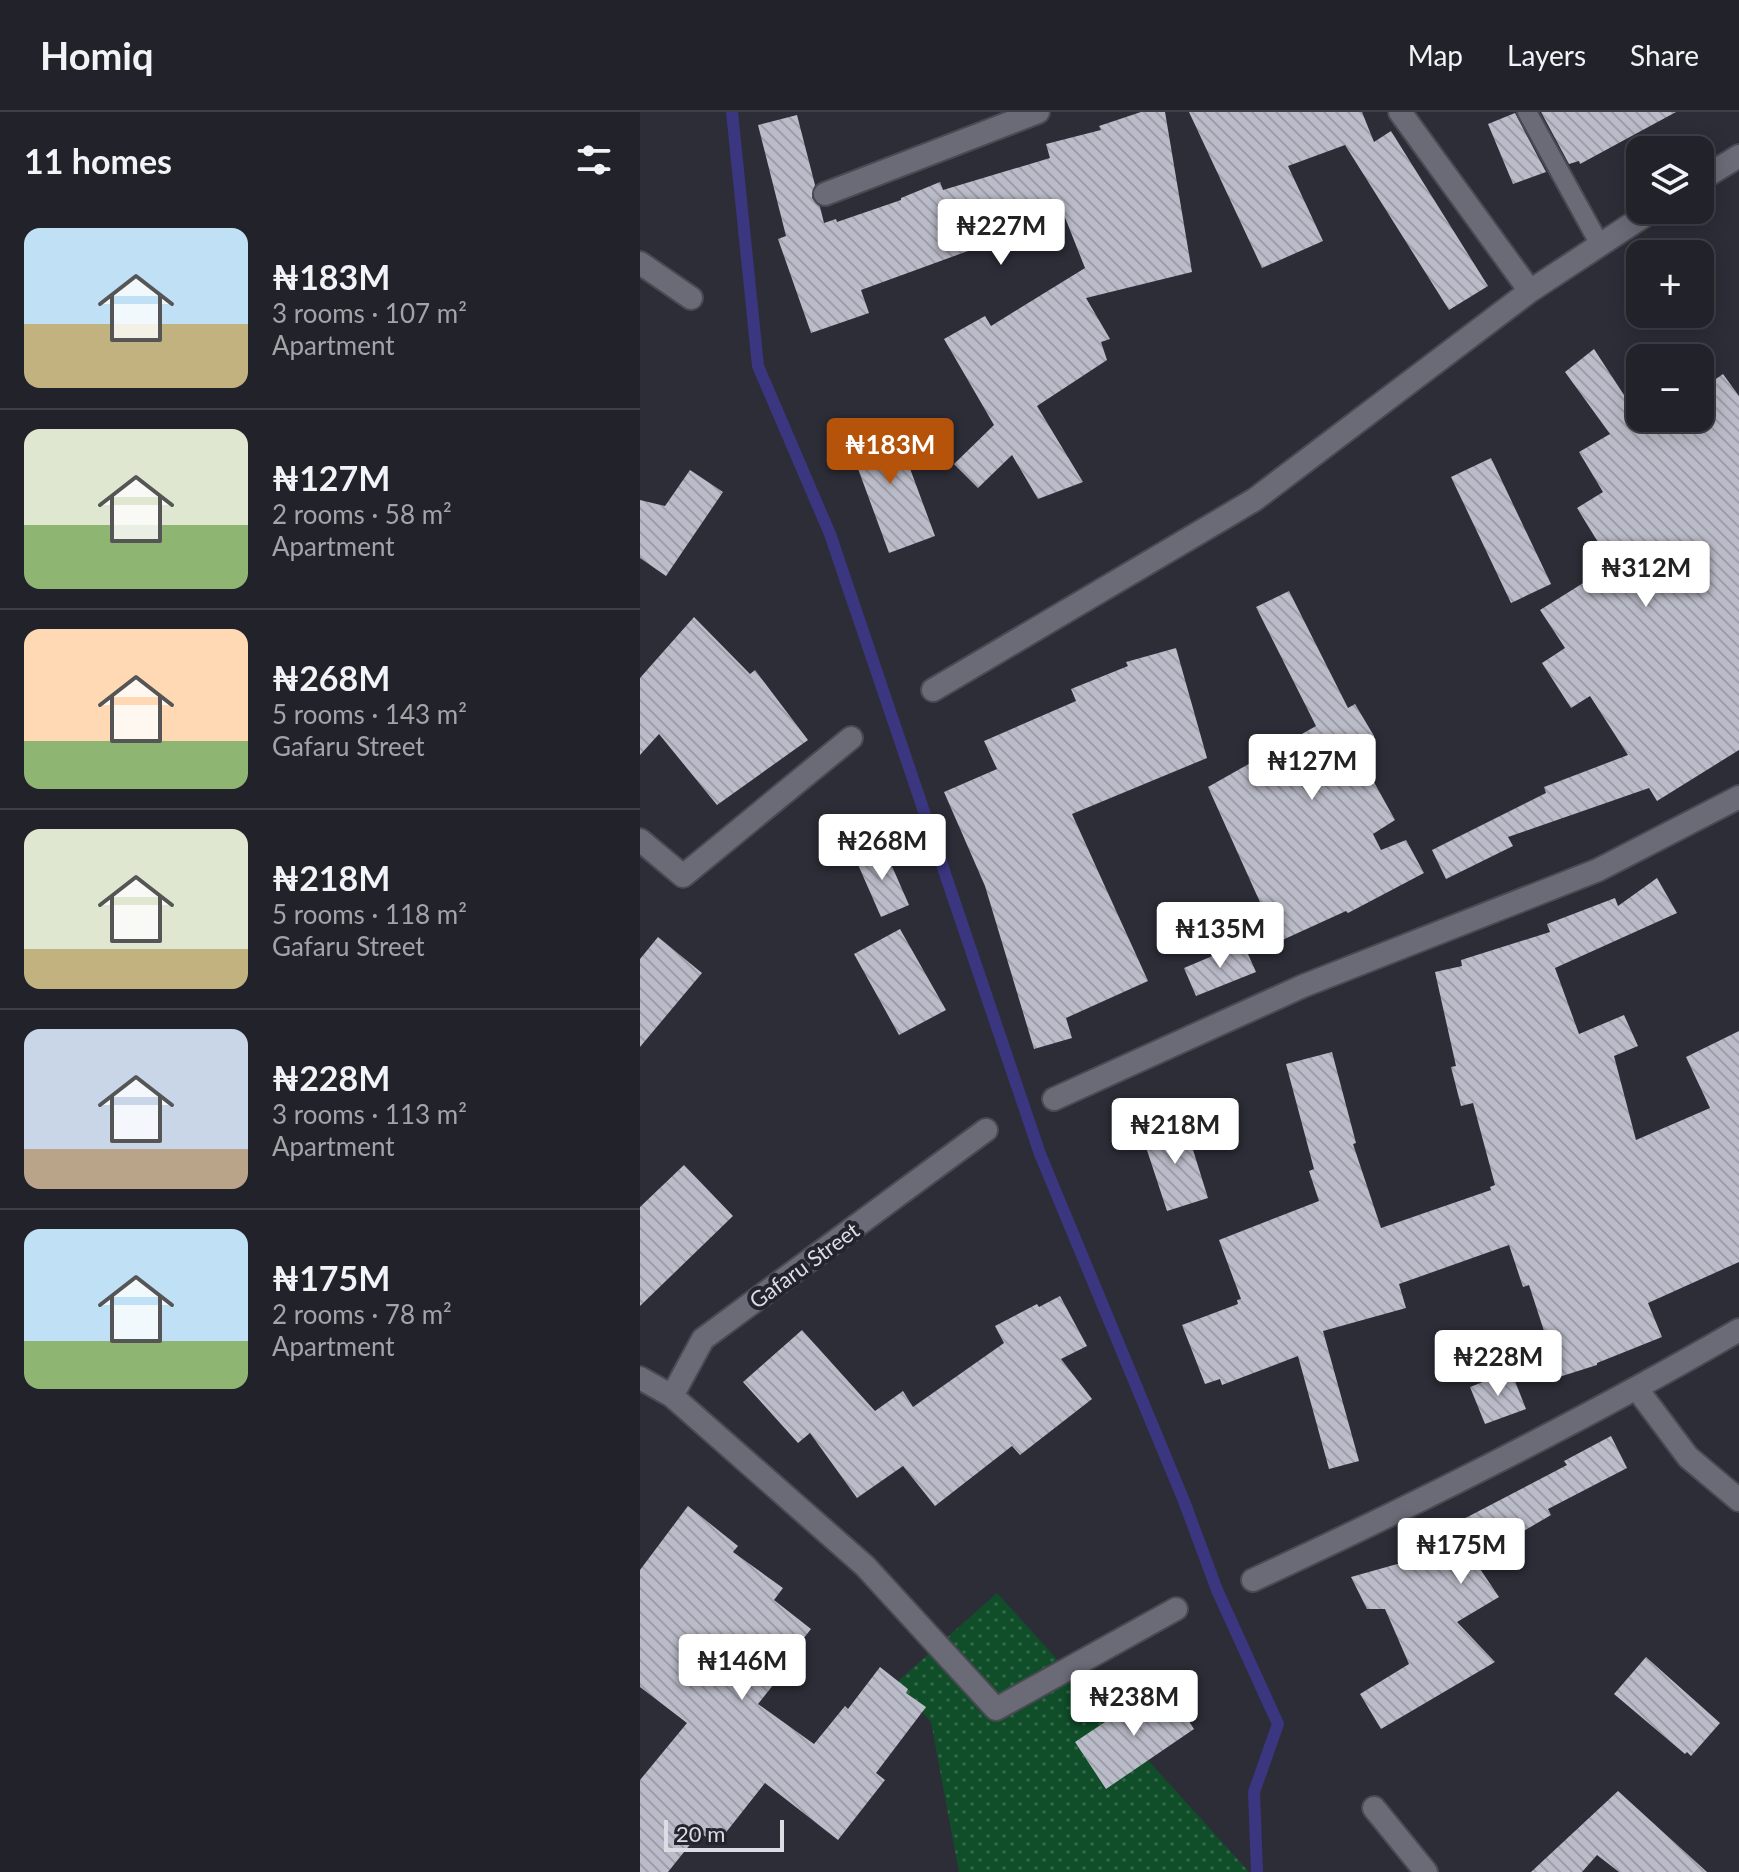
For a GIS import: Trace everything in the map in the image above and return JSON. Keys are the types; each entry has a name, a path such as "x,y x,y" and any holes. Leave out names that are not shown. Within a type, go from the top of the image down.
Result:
{"street":[{"path":"825,194 1038,112"},
{"path":"1400,112 1530,291"},
{"path":"1714,171 1739,156"},
{"path":"933,690 1254,500 1530,291 1630,224"},
{"path":"640,263 691,298"},
{"path":"640,840 683,876 851,738"},
{"path":"1054,1099 1303,986 1598,870 1739,797"},
{"name":"Gafaru Street","path":"672,1396 703,1339 986,1130"},
{"path":"1253,1580 1406,1509 1637,1389 1739,1330"},
{"path":"640,1378 672,1396 865,1566 996,1709 1176,1609"},
{"path":"1637,1389 1688,1457 1739,1500"},
{"path":"1374,1808 1426,1872"}],"lane":[{"path":"1527,112 1599,243"}],"green space":[{"path":"997,1593 1249,1872 959,1872 931,1722 896,1683"}],"building":[{"path":"1141,112 1165,112 1192,272 1086,298 1110,339 1101,342 1107,360 1037,406 1083,482 1038,499 1012,455 978,488 954,464 994,425 944,339 985,316 991,326 1085,268 1064,215 966,248 968,251 861,290 869,313 811,333 778,239 786,236 758,125 797,115 815,185 812,198 820,207 824,223 836,219 837,222 901,200 940,182 943,190 1050,158 1046,144 1101,130 1099,126"},
{"path":"1189,112 1362,112 1374,142 1391,131 1488,286 1449,310 1345,145 1288,166 1323,241 1262,268"},
{"path":"1541,112 1676,112 1632,136 1626,136 1626,139 1580,164 1579,161 1569,164"},
{"path":"1515,113 1546,172 1513,184 1488,124"},
{"path":"1594,349 1626,398 1626,432 1714,432 1714,380 1723,374 1739,396 1739,750 1657,801 1649,788 1508,837 1513,846 1446,879 1432,850 1546,793 1544,787 1628,755 1590,696 1571,708 1542,663 1565,648 1540,610 1612,565 1577,508 1603,492 1579,452 1610,434 1565,372"},
{"path":"892,420 935,536 889,553 846,436"},
{"path":"1491,458 1551,584 1511,603 1451,477"},
{"path":"690,470 723,492 666,576 640,558 640,500 665,506"},
{"path":"1289,591 1348,708 1355,704 1374,736 1355,748 1395,820 1373,834 1381,850 1406,840 1424,873 1348,913 1346,911 1278,942 1208,787 1316,726 1256,607"},
{"path":"694,617 750,674 755,670 808,740 717,805 659,734 640,755 640,678"},
{"path":"1176,648 1207,758 1072,814 1148,981 1066,1018 1072,1038 1034,1049 985,886 944,792 997,769 984,741 1076,701 1071,689 1128,666 1126,662"},
{"path":"884,848 909,905 881,917 856,860"},
{"path":"1657,878 1677,913 1555,968 1579,1034 1624,1015 1638,1046 1614,1056 1636,1140 1710,1108 1686,1057 1739,1031 1739,1262 1648,1303 1662,1337 1597,1365 1559,1377 1529,1285 1523,1287 1509,1245 1399,1284 1406,1308 1323,1331 1359,1461 1329,1469 1298,1356 1222,1385 1220,1379 1205,1384 1182,1325 1238,1304 1237,1300 1241,1299 1219,1240 1319,1201 1309,1171 1314,1169 1286,1064 1332,1052 1356,1143 1353,1144 1381,1228 1491,1190 1490,1187 1495,1185 1473,1103 1461,1106 1451,1067 1456,1066 1435,972 1462,966 1461,960 1550,932 1547,924 1615,898 1618,906"},
{"path":"900,929 946,1010 899,1035 854,954"},
{"path":"658,937 702,973 640,1047 640,959"},
{"path":"1243,943 1256,972 1196,996 1184,968"},
{"path":"1184,1121 1208,1198 1167,1211 1142,1135"},
{"path":"684,1165 733,1216 640,1306 640,1207"},
{"path":"1060,1296 1087,1346 1061,1359 1092,1399 1020,1455 1012,1446 935,1506 903,1466 857,1498 810,1433 798,1443 743,1382 802,1330 875,1411 903,1391 913,1407 1004,1343 995,1326"},
{"path":"1511,1371 1526,1409 1485,1424 1470,1387"},
{"path":"1611,1436 1627,1468 1548,1509 1551,1515 1474,1560 1499,1597 1457,1622 1495,1662 1381,1729 1360,1694 1409,1664 1385,1609 1367,1609 1351,1577 1440,1552 1431,1536 1567,1465 1564,1461"},
{"path":"688,1506 738,1546 733,1552 783,1588 774,1600 811,1629 792,1653 796,1656 758,1704 814,1744 845,1706 848,1709 880,1667 908,1689 906,1693 926,1707 876,1773 885,1780 838,1840 765,1783 716,1845 700,1832 668,1872 640,1872 640,1780 687,1723 640,1687 640,1570"},
{"path":"1646,1657 1720,1723 1691,1756 1614,1694"},
{"path":"1167,1688 1194,1729 1106,1789 1075,1742 1123,1710 1127,1715"},
{"path":"1618,1791 1707,1872 1619,1872 1597,1855 1582,1872 1531,1872"}],"waterway":[{"path":"732,112 758,366 830,534 1040,1154 1184,1501 1217,1590 1278,1724 1254,1792 1257,1872"}]}
